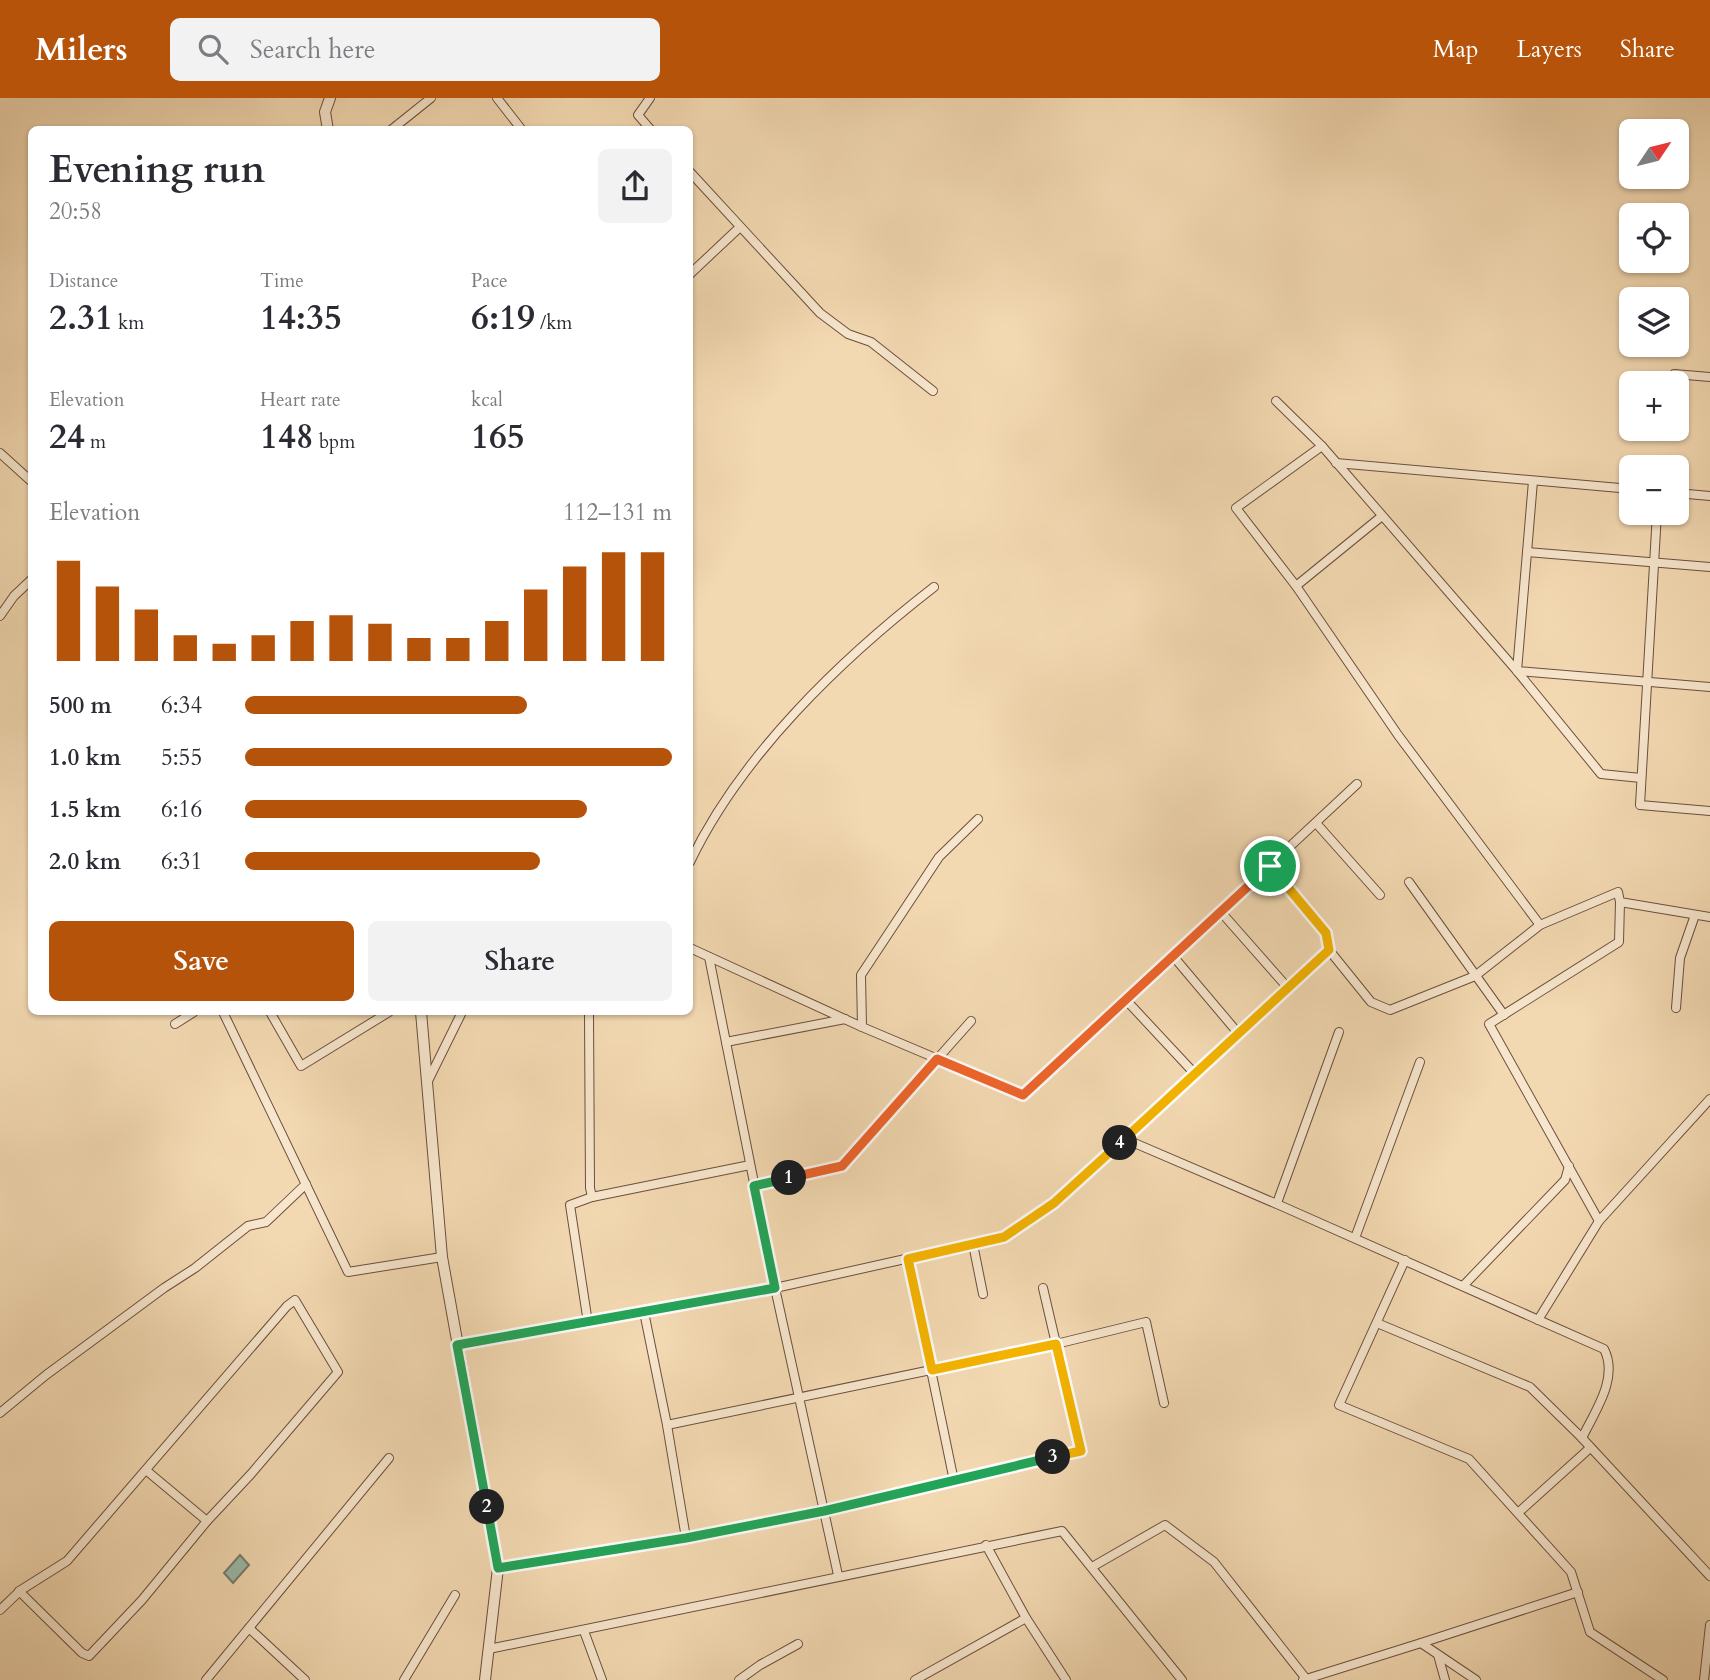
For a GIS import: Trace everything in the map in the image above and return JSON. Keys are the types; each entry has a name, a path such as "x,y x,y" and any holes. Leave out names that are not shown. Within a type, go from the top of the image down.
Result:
{"street":[{"path":"327,126 325,113 330,98"},
{"path":"396,126 431,98"},
{"path":"497,98 519,126"},
{"path":"648,126 638,115 650,98"},
{"path":"693,175 820,313 848,334 871,342 933,391"},
{"path":"693,271 740,227"},
{"path":"1689,375 1710,377"},
{"path":"1276,401 1322,446 1517,671 1601,774 1641,778"},
{"path":"1322,446 1236,508 1296,586 1398,735 1540,925"},
{"path":"0,453 28,478"},
{"path":"1336,463 1619,488"},
{"path":"1517,671 1533,481"},
{"path":"1689,494 1710,496"},
{"path":"1296,586 1382,516"},
{"path":"1656,525 1640,805 1710,811"},
{"path":"1527,552 1710,567"},
{"path":"0,616 14,596 28,583"},
{"path":"693,856 730,793 781,727 883,626 934,587"},
{"path":"1517,671 1710,687"},
{"path":"693,949 862,1027 1023,1095 1357,785"},
{"path":"862,1027 861,975 939,856 978,819"},
{"path":"1316,823 1380,895"},
{"path":"1270,866 1326,933 1329,950 1371,1002 1390,1010 1475,976 1540,925 1618,892 1619,943 1489,1024 1599,1221"},
{"path":"1409,882 1504,1015"},
{"path":"1620,902 1710,917"},
{"path":"1221,912 1287,988"},
{"path":"1676,1008 1680,958 1695,915"},
{"path":"457,1345 775,1288 1004,1237 1054,1203 1329,950"},
{"path":"1173,956 1238,1033"},
{"path":"709,957 775,1288 838,1575"},
{"path":"1126,1000 1195,1074"},
{"path":"174,1024 189,1015"},
{"path":"224,1015 348,1272 442,1257"},
{"path":"272,1015 301,1066 384,1015"},
{"path":"421,1015 442,1257 498,1568 485,1680"},
{"path":"427,1083 461,1015"},
{"path":"589,1015 592,1197"},
{"path":"726,1042 845,1019"},
{"path":"754,1186 842,1166 971,1021"},
{"path":"1277,1203 1339,1032"},
{"path":"1355,1238 1420,1062"},
{"path":"1538,1320 1599,1221 1710,1099"},
{"path":"1125,1139 1277,1203 1604,1349 1610,1361 1605,1392 1582,1438"},
{"path":"588,1323 570,1205 592,1197 750,1165"},
{"path":"1463,1286 1565,1180 1569,1166"},
{"path":"0,1413 46,1375 195,1268 248,1226 266,1222 306,1184"},
{"path":"973,1244 983,1294"},
{"path":"908,1259 954,1480"},
{"path":"1405,1260 1339,1405 1469,1459 1571,1572 1590,1632 1663,1680"},
{"path":"498,1568 686,1538 824,1511 1081,1451 1043,1288"},
{"path":"0,1610 19,1591 67,1561 295,1300 338,1372 207,1521 142,1600 89,1657 19,1591"},
{"path":"643,1312 667,1424 686,1538"},
{"path":"667,1424 1056,1344 1146,1322 1164,1403"},
{"path":"1377,1323 1530,1387 1582,1438 1710,1576"},
{"path":"1519,1512 1590,1448"},
{"path":"206,1680 389,1458"},
{"path":"147,1471 207,1521"},
{"path":"1091,1567 1165,1525 1214,1562 1305,1679 1578,1592"},
{"path":"489,1649 1062,1531 1182,1680"},
{"path":"986,1545 1026,1618 1066,1680"},
{"path":"404,1680 455,1595"},
{"path":"915,1680 1026,1618"},
{"path":"1704,1680 1710,1625"},
{"path":"249,1628 305,1680"},
{"path":"584,1631 602,1680"},
{"path":"1421,1643 1476,1680"},
{"path":"740,1680 760,1665 798,1644"},
{"path":"1438,1655 1445,1680"}],"shaded area":[{"path":"240,1555 249,1565 233,1583 224,1573"}],"route":[{"path":"1270,866 1326,933 1329,950 1054,1203 1004,1237 908,1259 932,1370 1056,1344 1081,1451 824,1511 686,1538 498,1568 457,1345 775,1288 754,1186 842,1166 937,1059 1023,1095 1270,866"}]}
